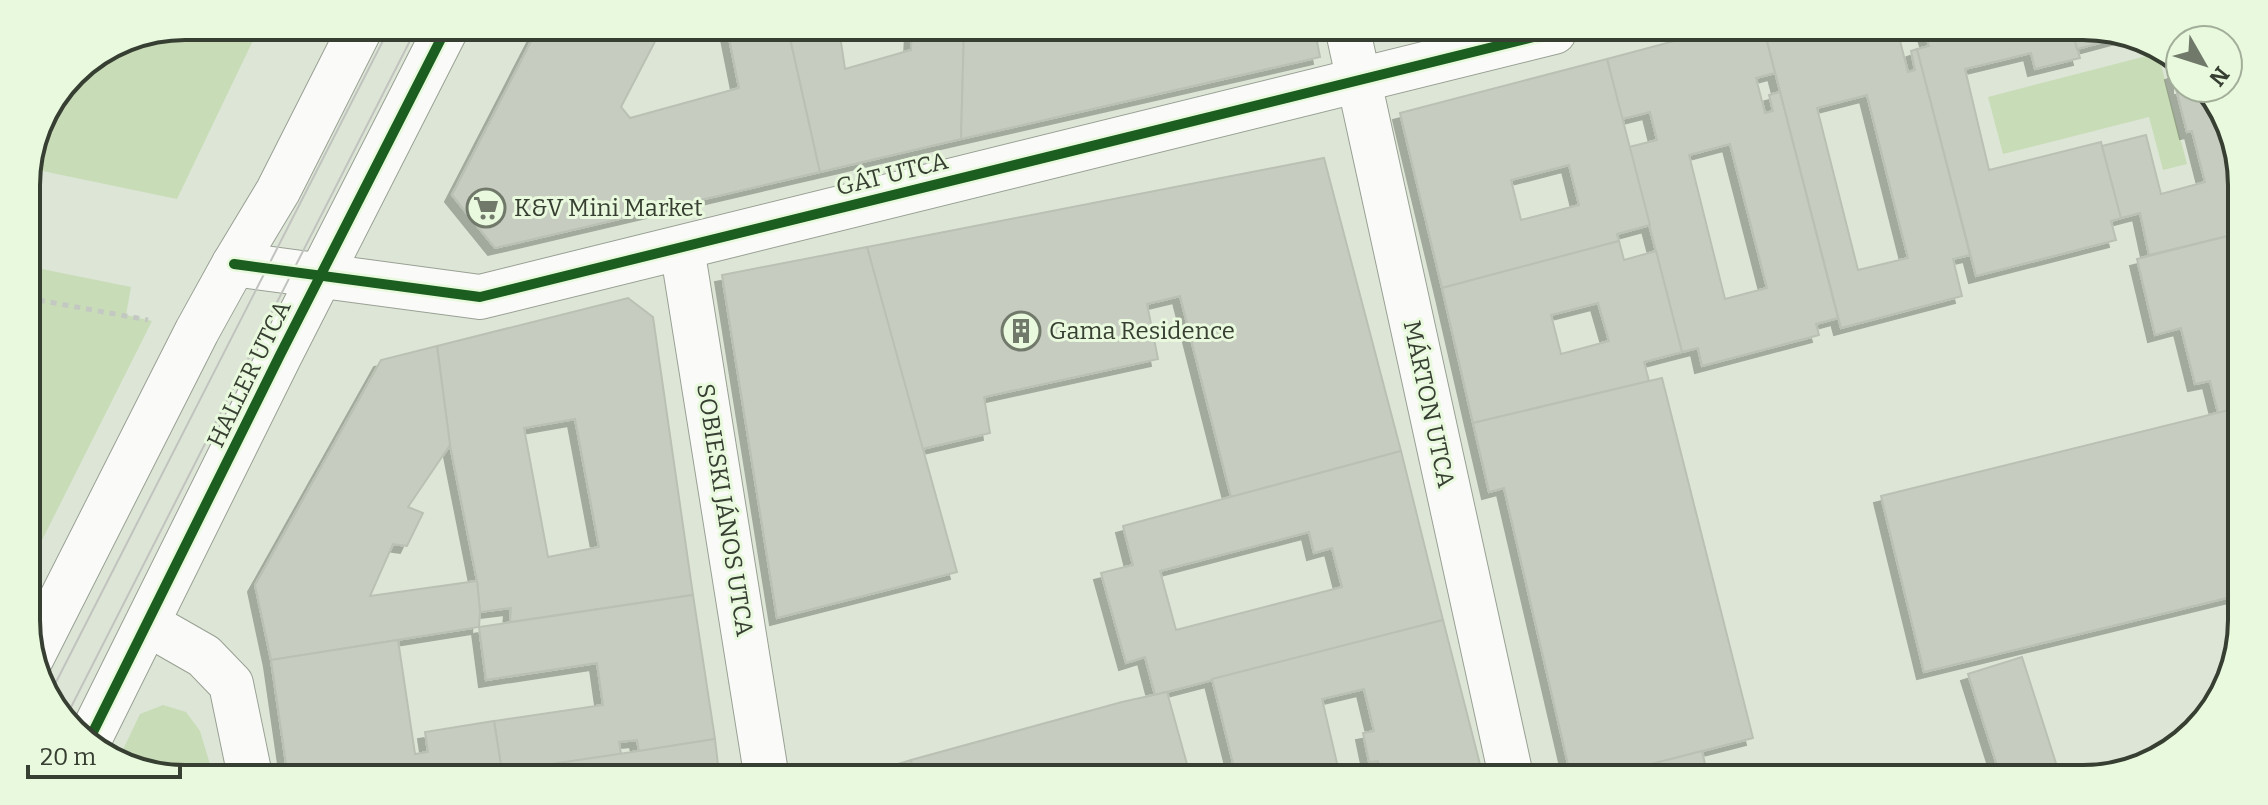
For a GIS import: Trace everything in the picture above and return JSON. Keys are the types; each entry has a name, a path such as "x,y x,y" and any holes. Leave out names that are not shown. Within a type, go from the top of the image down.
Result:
{"street":[{"path":"41,639 190,345 278,191 354,40"},
{"name":"HALLER UTCA","path":"93,732 440,40"},
{"name":"MÁRTON UTCA","path":"1350,40 1509,765"},
{"name":"GÁT UTCA","path":"234,264 480,297 1521,40"},
{"name":"SOBIESKI JÁNOS UTCA","path":"682,248 765,765"},
{"path":"148,624 204,656 231,684 248,765"}],"path":[{"path":"40,300 126,315"}],"green space":[{"path":"176,40 253,40 177,199 41,171 45,147 55,121 64,104 89,76 112,59 130,51"},
{"path":"2148,56 2160,62 2164,76 2164,104 2171,104 2187,164 2163,170 2149,117 2003,154 1988,97"},
{"path":"40,269 131,287 126,315 152,321 40,544"},
{"path":"163,705 186,712 200,731 210,765 157,762 122,751 140,714"}],"building":[{"path":"532,40 656,40 621,107 630,118 739,88 729,40 790,40 820,172 495,248 452,195"},
{"path":"790,40 841,40 845,69 911,50 911,40 964,40 961,139 820,172"},
{"path":"964,40 1317,40 1320,57 961,139"},
{"path":"1678,40 1767,40 1775,73 1756,78 1765,113 1773,111 1769,95 1780,92 1838,318 1816,324 1819,335 1702,366 1698,348 1682,352 1629,147 1657,140 1650,112 1622,119 1607,59","holes":["1730,144 1767,288 1725,299 1689,155"]},
{"path":"1767,40 1900,40 1908,72 1915,70 1911,51 1917,49 1970,255 1953,259 1962,296 1841,328","holes":["1867,95 1908,258 1858,270 1817,108"]},
{"path":"1927,40 2075,40 2080,58 2035,69 2031,53 1965,69 1989,170 2101,142 2121,218 2111,221 2116,240 1976,276 1917,49 1929,46"},
{"path":"2075,40 2105,42 2077,49"},
{"path":"1607,59 1650,225 1617,234 1619,241 1442,288 1400,113","holes":["1569,165 1579,205 1521,220 1511,180"]},
{"path":"2180,104 2204,104 2220,138 2227,166 2228,236 2149,255 2140,213 2121,218 2102,146 2146,135 2161,194 2205,182 2192,131 2187,132"},
{"name":"Gama Residence","path":"1324,158 1401,451 1231,497 1180,296 1147,304 1158,359 984,397 990,433 922,449 867,247"},
{"path":"2228,236 2228,410 2218,413 2210,381 2195,384 2181,328 2155,335 2137,259"},
{"path":"1619,241 1624,260 1656,251 1682,352 1644,362 1649,381 1473,423 1442,288","holes":["1598,303 1609,341 1561,354 1551,315"]},
{"path":"867,247 957,572 777,618 722,275"},
{"path":"628,298 653,317 693,595 510,622 511,608 480,612 477,581 450,445 437,346","holes":["575,419 599,547 548,557 524,428"]},
{"path":"437,346 450,445 408,507 423,513 407,546 393,544 370,596 477,581 479,627 271,660 255,585 381,360"},
{"path":"1662,378 1753,738 1648,765 1568,765 1504,488 1489,492 1473,423"},
{"path":"2228,410 2228,598 1924,672 1881,496"},
{"path":"1401,451 1443,620 1155,695 1145,657 1126,663 1101,573 1133,565 1123,526","holes":["1309,532 1314,553 1332,548 1342,587 1176,630 1160,571"]},
{"path":"693,595 715,739 639,751 637,740 619,742 621,754 548,765 501,765 494,721 603,705 597,663 486,680 479,627"},
{"path":"1443,620 1480,765 1379,765 1378,761 1369,762 1363,733 1374,731 1364,689 1322,699 1337,765 1234,765 1212,679"},
{"path":"398,640 415,754 428,752 425,732 494,721 501,765 286,765 271,660"},
{"path":"2022,657 2057,765 1997,765 1968,674"},
{"path":"1167,692 1187,765 912,765 911,760"},
{"path":"715,739 718,765 545,765"},
{"path":"1702,751 1705,765 1648,765"},
{"path":"911,760 912,765 895,765"}],"tram line":[{"path":"55,684 383,40"},
{"path":"70,709 410,40"}],"cycle path":[{"path":"93,732 440,40"},
{"path":"234,264 480,297 1522,40"}],"place":[{"name":"K&V Mini Market","path":"486,208"},
{"name":"Gama Residence","path":"1021,331"}]}
